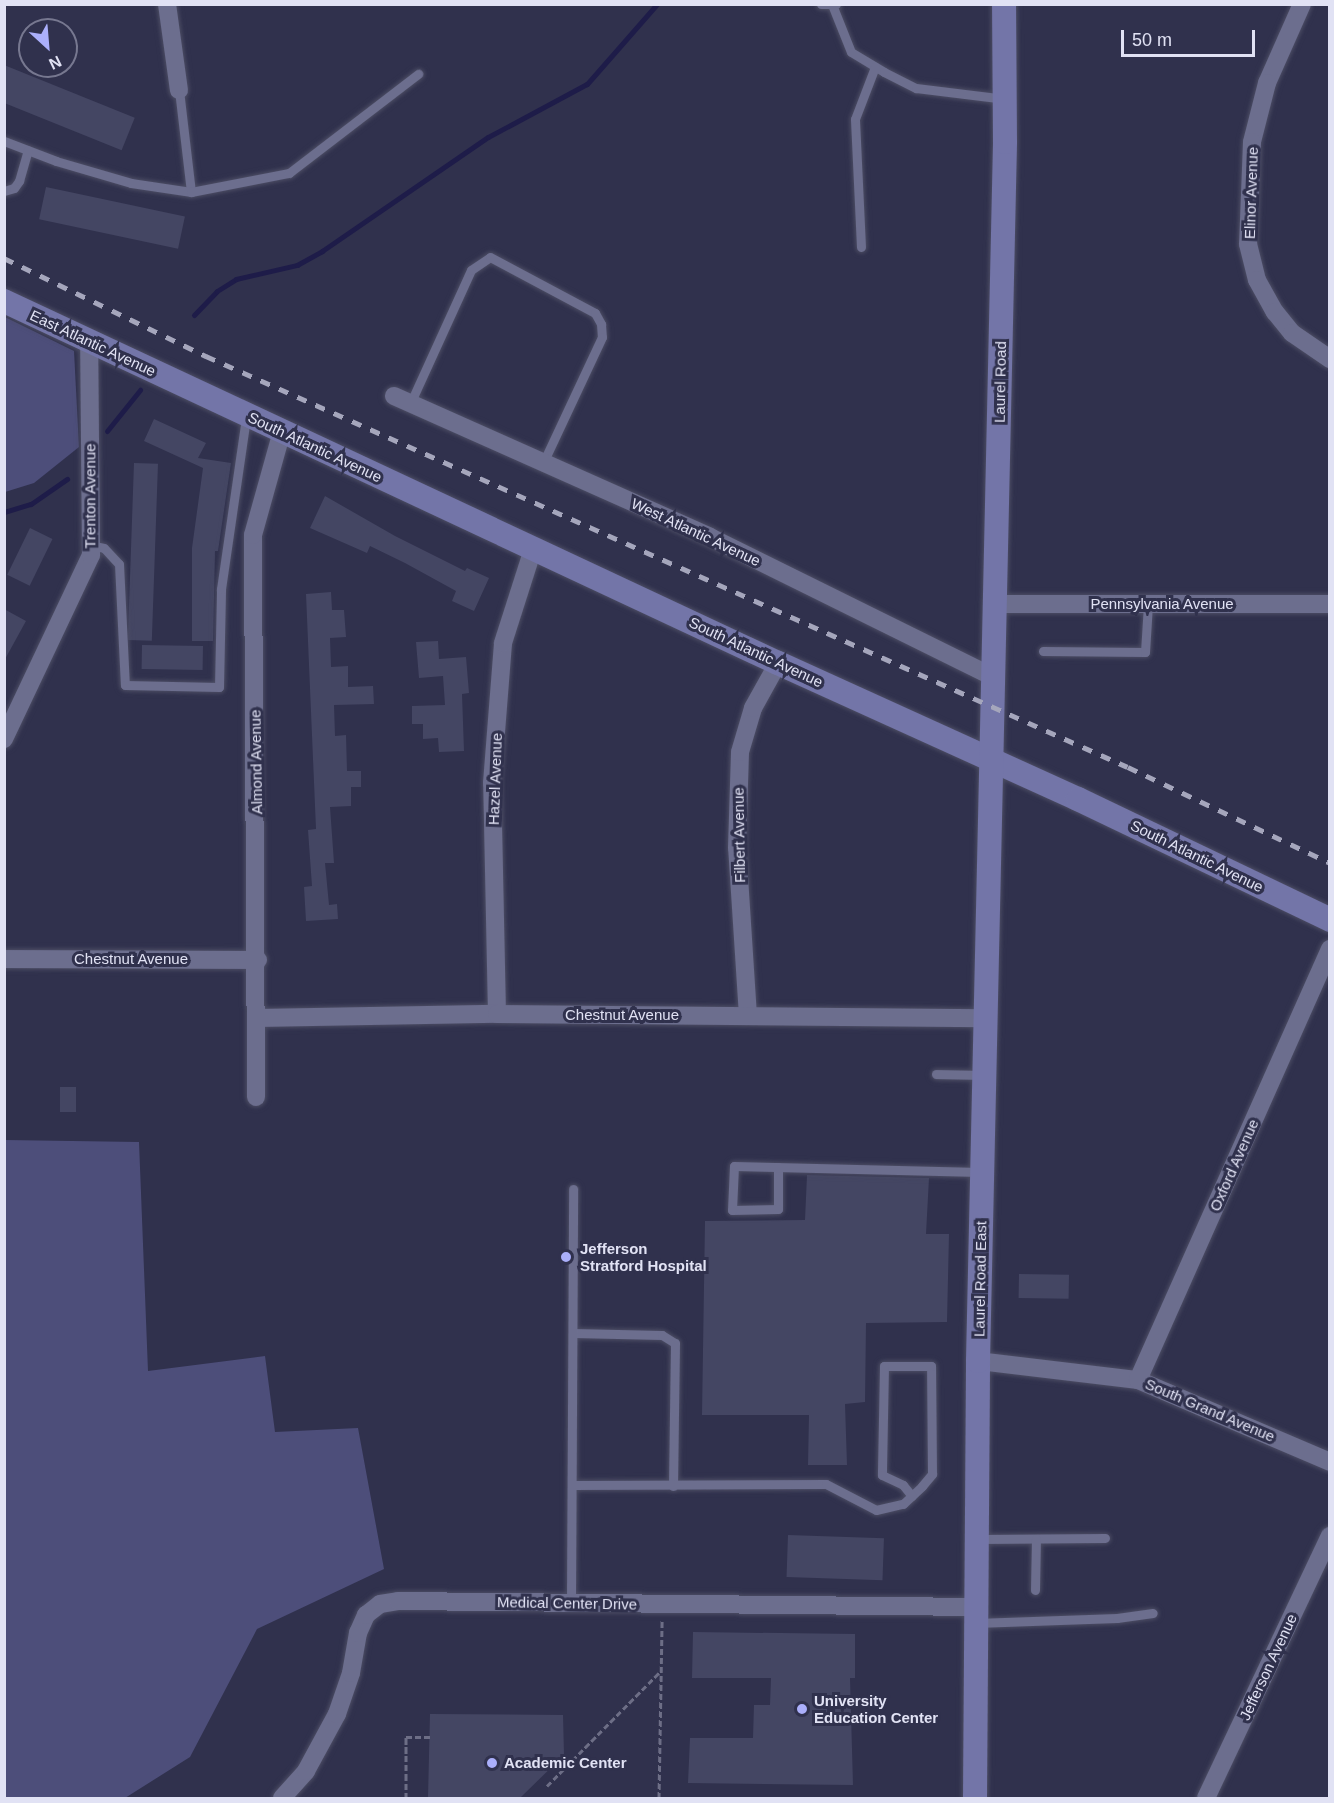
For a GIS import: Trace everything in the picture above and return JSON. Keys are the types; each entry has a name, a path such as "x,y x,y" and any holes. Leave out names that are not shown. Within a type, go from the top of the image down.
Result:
{"main road":[{"name":"Laurel Road","path":"992,759 1005,99 1004,4"},
{"name":"East Atlantic Avenue","path":"4,301 182,385"},
{"name":"South Atlantic Avenue","path":"182,385 778,663 992,759 1329,920"},
{"name":"Laurel Road East","path":"975,1798 978,1361 992,759"}],"street":[{"path":"167,4 179,90"},
{"name":"Elinor Avenue","path":"1302,4 1267,83 1251,142 1248,244 1257,280 1279,318 1304,343 1329,359"},
{"name":"Trenton Avenue","path":"4,739 91,555 89,343"},
{"name":"West Atlantic Avenue","path":"402,400 710,537 993,677"},
{"name":"Almond Avenue","path":"256,1097 258,960 253,535 282,431"},
{"name":"Hazel Avenue","path":"497,1014 492,783 502,643 533,549"},
{"name":"Pennsylvania Avenue","path":"995,604 1329,604"},
{"name":"Filbert Avenue","path":"748,1016 737,848 740,752 753,708 778,663"},
{"name":"Oxford Avenue","path":"1138,1380 1329,949"},
{"name":"Chestnut Avenue","path":"4,959 258,960"},
{"name":"Chestnut Avenue","path":"257,1018 497,1014 986,1018"},
{"name":"South Grand Avenue","path":"978,1361 1138,1380 1329,1462"},
{"name":"Jefferson Avenue","path":"1206,1798 1329,1536"},
{"name":"Medical Center Drive","path":"282,1798 306,1771 337,1714 351,1673 358,1633 366,1615 380,1604 398,1601 571,1602 976,1615"}],"lane":[{"path":"820,4 835,6 851,52 875,67 916,88 1005,99"},
{"path":"861,247 855,119 875,67"},
{"path":"4,141 131,183 191,192 289,173 418,74"},
{"path":"179,90 191,192"},
{"path":"4,191 14,188 19,181 28,150"},
{"path":"402,400 471,270 490,257 595,313 601,324 602,337 543,463"},
{"path":"90,544 104,548 119,564 125,685 219,687 221,589 247,415"},
{"path":"1043,651 1146,652 1148,604"},
{"path":"936,1074 985,1075"},
{"path":"778,1167 778,1209 732,1210 734,1166 778,1167 982,1173"},
{"path":"571,1602 573,1189"},
{"path":"573,1333 662,1335 675,1343 673,1486"},
{"path":"572,1485 826,1484 876,1510 903,1504 912,1496 932,1474 932,1366 884,1366 882,1475 903,1485 912,1496"},
{"path":"977,1539 1104,1538"},
{"path":"1035,1590 1036,1539"},
{"path":"976,1615 1117,1618 1153,1613"}],"path":[{"path":"659,1798 662,1604"},
{"path":"547,1786 661,1670"},
{"path":"406,1798 406,1737 430,1737"}],"shaded area":[{"path":"5,317 74,351 79,447 34,483 5,492"},
{"path":"5,1140 139,1142 148,1371 265,1356 275,1432 358,1428 384,1569 257,1629 190,1757 125,1798 5,1798"}],"building":[{"path":"4,65 18,71 18,78 36,78 135,118 122,150 4,103"},
{"path":"46,187 185,217 178,249 39,219"},
{"path":"154,419 206,443 198,458 231,463 218,551 215,551 213,641 192,641 192,548 203,468 144,441"},
{"path":"134,463 158,464 152,641 128,640"},
{"path":"325,496 395,536 465,571 467,568 489,578 474,611 452,601 456,591 405,563 370,546 367,553 310,528"},
{"path":"30,528 52,539 30,586 7,575"},
{"path":"331,592 332,610 344,610 346,637 330,638 331,667 348,666 348,687 373,686 374,704 334,705 335,736 346,735 347,771 361,771 361,787 351,787 351,806 330,807 334,863 325,863 329,905 337,904 338,919 306,921 304,887 312,886 308,830 316,829 306,594"},
{"path":"4,609 26,621 4,661"},
{"path":"438,641 439,659 466,657 469,693 462,694 464,751 439,752 438,738 423,739 423,724 412,724 412,706 445,705 443,676 419,678 416,642"},
{"path":"142,645 203,646 203,670 142,669"},
{"path":"60,1087 76,1087 76,1112 60,1112"},
{"path":"807,1175 929,1178 926,1234 949,1234 947,1322 866,1323 865,1402 845,1404 847,1465 808,1465 809,1415 702,1415 705,1221 805,1220"},
{"path":"1019,1274 1069,1275 1069,1299 1019,1298"},
{"path":"788,1535 884,1538 882,1580 787,1577"},
{"name":"University Education Center","path":"693,1632 855,1634 855,1678 850,1678 853,1785 688,1783 690,1738 753,1738 754,1705 770,1705 771,1678 692,1678"},
{"name":"Academic Center","path":"430,1714 563,1715 564,1755 520,1798 428,1798"}],"waterway":[{"path":"194,315 217,291 236,279 297,265 322,251 488,137 587,84 657,4"},
{"path":"107,431 140,390"},
{"path":"4,512 31,504 67,479"}],"railway":[{"path":"4,258 206,356 1128,767 1330,863"}],"place":[{"name":"Jefferson Stratford Hospital","path":"566,1257"},
{"name":"University Education Center","path":"802,1709"},
{"name":"Academic Center","path":"492,1763"}]}
